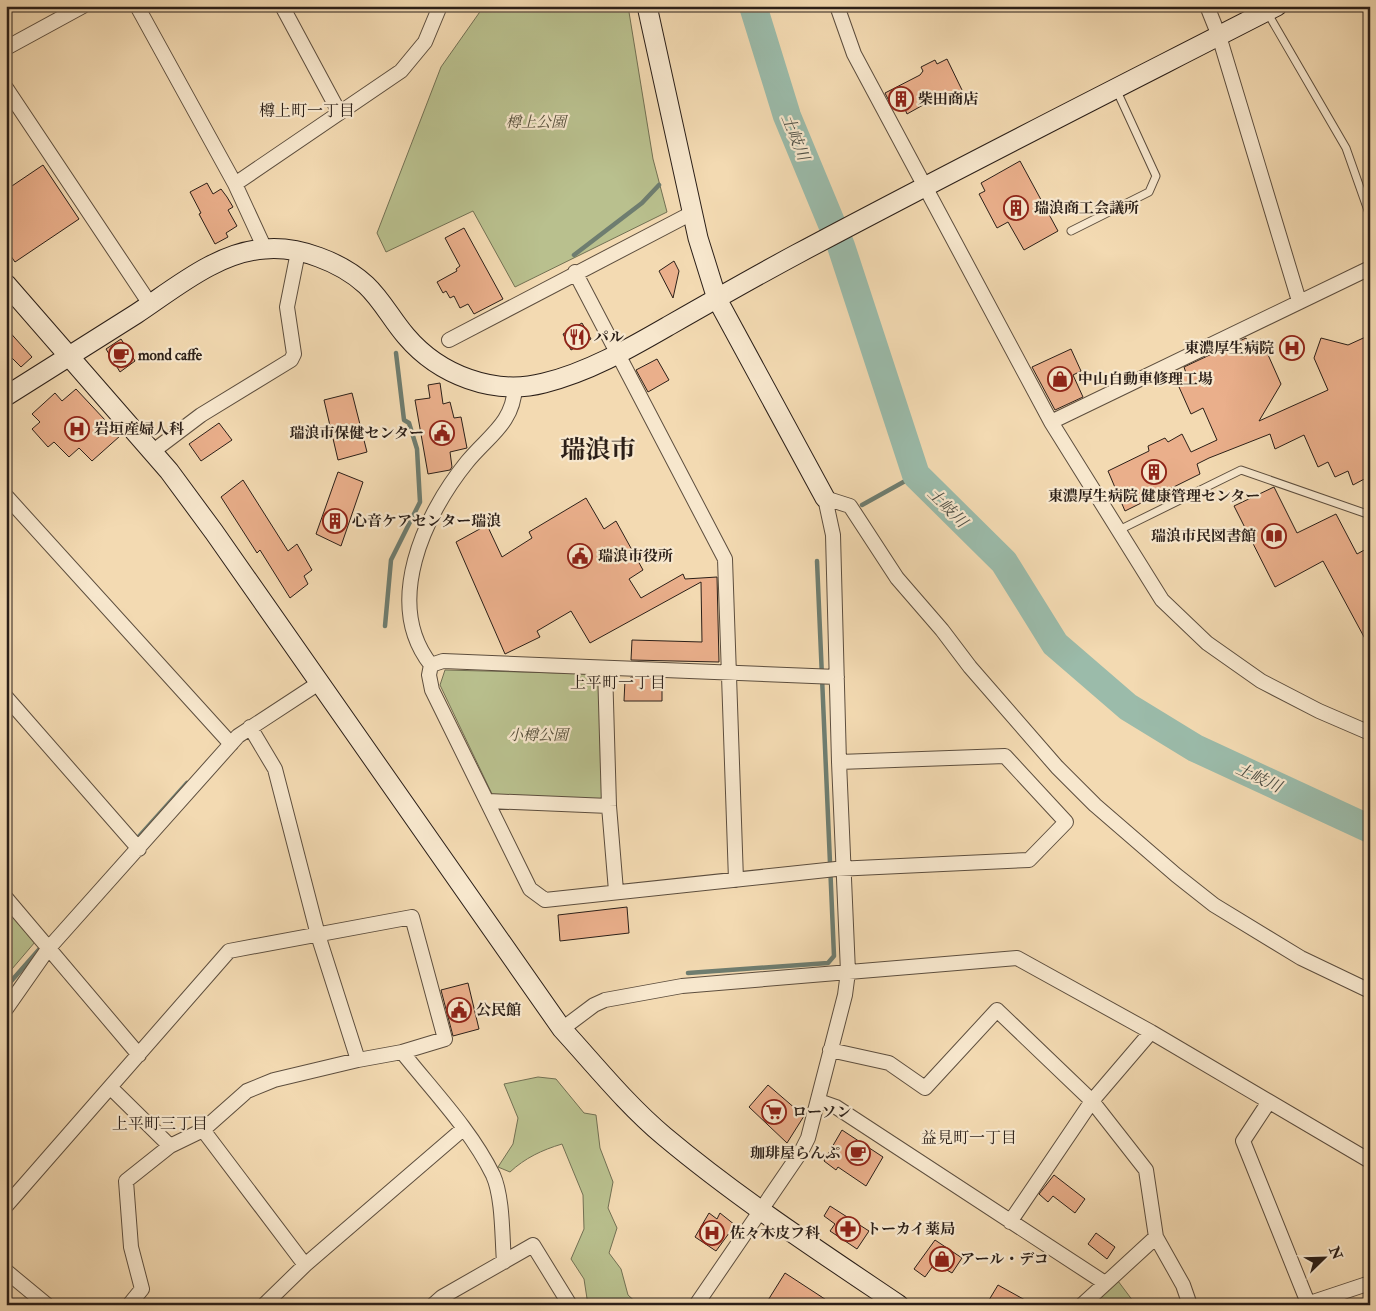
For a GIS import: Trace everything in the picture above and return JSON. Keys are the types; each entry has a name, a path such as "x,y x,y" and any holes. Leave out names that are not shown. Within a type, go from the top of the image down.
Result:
{"street":[{"path":"6,48 83,6"},
{"path":"137,6 235,184 265,249"},
{"path":"282,6 339,112"},
{"path":"235,184 401,71 425,42 440,6"},
{"path":"647,6 692,213 717,299 825,498 833,535 828,677 839,762 835,869 848,972 846,995 808,1138 802,1150 759,1210 696,1305"},
{"path":"837,6 854,54 1051,422 1117,531 1162,600 1207,643 1261,681 1318,711 1370,733"},
{"path":"1207,6 1219,36 1299,301"},
{"path":"6,396 216,263 265,249 298,252 342,268 362,281 379,298 408,339 426,356 444,368 476,382 515,387 543,384 617,355 739,286 902,198 1272,9"},
{"path":"6,88 150,304"},
{"path":"449,340 575,272 692,213"},
{"path":"152,452 202,415 291,360 294,354 287,307 298,252"},
{"path":"1051,422 1370,268"},
{"path":"575,272 725,559 736,880"},
{"path":"6,284 152,452 214,532 562,1029 611,1084 663,1135 759,1210 899,1305"},
{"path":"515,387 510,415 467,462 447,490 427,524 414,563 408,597 412,626 418,648 431,665 429,675 432,690 530,889 544,900 835,869 1029,860 1066,822 1005,756 839,762"},
{"path":"6,496 231,744"},
{"path":"825,498 850,506 897,578 1038,746 1095,805 1214,905 1301,958 1370,990"},
{"path":"431,665 444,661 828,677"},
{"path":"605,668 609,806 616,891"},
{"path":"6,1009 48,950 238,736 319,683"},
{"path":"6,697 139,849"},
{"path":"250,728 275,769 318,935 358,1060"},
{"path":"488,801 609,806"},
{"path":"6,898 139,1056"},
{"path":"6,1206 229,951 412,917 445,1040 402,1052 358,1060 274,1080 246,1091 203,1130 170,1146 126,1181 131,1247 142,1289 129,1305"},
{"path":"562,1029 594,1005 625,995 682,986 1017,958 1151,1032 1268,1103 1370,1161"},
{"path":"830,1050 889,1062 925,1088 997,1010 1092,1101 1146,1170 1156,1237 1183,1284 1190,1305"},
{"path":"1010,1222 1092,1101 1151,1032"},
{"path":"402,1052 463,1129 493,1176 499,1203 504,1262"},
{"path":"111,1088 170,1146"},
{"path":"819,1101 836,1107 1105,1283"},
{"path":"1268,1103 1243,1140 1306,1304 1370,1283"},
{"path":"272,1303 305,1265 463,1129"},
{"path":"203,1130 305,1265"},
{"path":"1082,1305 1156,1237"},
{"path":"441,1302 533,1245 570,1305"},
{"path":"6,1271 48,1305"}],"lane":[{"path":"1272,9 1346,148 1370,216"},
{"path":"1071,231 1148,192 1156,176 1116,88"},
{"path":"1117,531 1241,470 1370,515"}],"green space":[{"name":"樽上公園","path":"484,6 628,6 653,159 667,212 515,287 473,211 386,252 377,233 441,67"},
{"name":"小樽公園","path":"445,670 600,674 602,799 493,796 440,685"},
{"path":"6,910 35,942 6,976"},
{"path":"538,1077 556,1079 584,1113 596,1115 600,1148 613,1182 608,1208 617,1228 609,1253 621,1269 628,1295 639,1305 588,1305 584,1279 571,1259 584,1229 583,1195 562,1144 534,1155 510,1172 498,1167 513,1144 518,1118 504,1084"},
{"path":"1118,1281 1136,1305 1093,1305"}],"building":[{"path":"947,59 962,90 933,104 932,100 907,114 902,102 892,107 885,93 920,75 923,71 921,67 935,60 937,64"},
{"name":"瑞浪商工会議所","path":"1020,161 1058,231 1024,250 1008,222 997,228 979,194 985,191 981,183"},
{"path":"43,165 79,219 15,262 6,249 6,190"},
{"path":"207,183 213,194 221,189 227,197 233,207 228,210 237,226 226,233 228,237 215,244 190,192"},
{"path":"464,228 503,299 474,314 468,304 460,308 454,296 450,298 446,291 443,293 437,282 457,271 456,269 460,266 445,238"},
{"path":"674,261 679,271 673,298 659,271"},
{"name":"パル","path":"582,323 591,339 571,350 563,334"},
{"path":"6,328 32,357 21,367 6,352"},
{"path":"1370,335 1370,476 1353,485 1348,471 1335,477 1328,462 1318,467 1304,435 1275,449 1270,434 1197,464 1200,474 1125,511 1108,471 1149,451 1148,446 1165,438 1168,442 1182,434 1191,452 1217,440 1203,408 1191,414 1175,378 1186,373 1184,367 1246,338 1248,344 1261,339 1281,384 1259,421 1328,390 1314,358 1321,338 1348,345"},
{"name":"mond caffe","path":"121,339 135,361 120,372 106,349"},
{"path":"1071,349 1081,371 1073,375 1083,397 1055,410 1032,367"},
{"path":"657,359 669,380 648,392 636,370"},
{"name":"瑞浪市保健センター","path":"440,383 443,404 450,402 454,418 461,417 467,448 450,452 452,467 450,470 428,474 415,400 430,398 428,385"},
{"name":"岩垣産婦人科","path":"76,389 120,436 92,461 79,448 69,457 54,442 48,447 32,429 40,422 32,414 55,393 62,401"},
{"path":"352,393 367,452 338,460 324,400"},
{"path":"219,423 232,440 201,461 189,444"},
{"name":"心音ケアセンター瑞浪","path":"338,472 363,482 341,546 316,534"},
{"path":"243,480 288,551 297,544 312,570 304,576 308,584 290,598 260,550 257,553 221,497"},
{"path":"1274,487 1297,533 1336,514 1357,554 1370,547 1370,648 1323,561 1275,587 1234,506"},
{"path":"586,498 604,529 616,521 643,570 629,579 641,598 683,574 685,579 717,577 719,662 631,660 632,640 702,642 701,582 590,643 571,611 537,631 540,637 505,654 456,542 487,525 502,557 532,538 529,532"},
{"path":"631,677 662,679 662,701 624,701 625,680 631,680"},
{"path":"627,907 629,933 560,941 558,915"},
{"name":"公民館","path":"468,983 479,1029 453,1036 441,990"},
{"path":"768,1085 804,1116 787,1143 749,1107"},
{"path":"842,1130 883,1157 866,1186 838,1167 836,1170 824,1161"},
{"path":"1054,1175 1085,1199 1075,1213 1053,1196 1048,1202 1039,1194"},
{"path":"830,1206 869,1231 857,1249 830,1231 835,1224 824,1216"},
{"path":"709,1213 717,1219 720,1213 735,1225 716,1251 695,1237"},
{"path":"1096,1233 1115,1247 1107,1259 1088,1244"},
{"path":"935,1240 962,1258 952,1273 935,1263 925,1277 914,1269"},
{"path":"785,1273 834,1305 765,1305"},
{"path":"998,1285 1034,1305 986,1305"}],"waterway":[{"name":"土岐川","path":"753,6 787,116 841,246 916,475 1004,562 1055,644 1128,707 1195,748 1370,829"},
{"path":"574,255 642,203 659,185"},
{"path":"385,626 391,560 420,502 417,449 409,423 404,420 396,353"},
{"path":"862,505 916,475"},
{"path":"688,973 828,963 834,956 817,561"},
{"path":"134,842 187,783"},
{"path":"6,987 43,945"}],"place":[{"name":"柴田商店","path":"901,99"},
{"name":"瑞浪商工会議所","path":"1016,208"},
{"name":"パル","path":"577,337"},
{"name":"東濃厚生病院","path":"1292,348"},
{"name":"mond caffe","path":"121,355"},
{"name":"中山自動車修理工場","path":"1060,379"},
{"name":"岩垣産婦人科","path":"77,429"},
{"name":"瑞浪市保健センター","path":"442,433"},
{"name":"東濃厚生病院 健康管理センター","path":"1154,472"},
{"name":"心音ケアセンター瑞浪","path":"335,521"},
{"name":"瑞浪市民図書館","path":"1274,536"},
{"name":"瑞浪市役所","path":"580,556"},
{"name":"公民館","path":"459,1010"},
{"name":"ローソン","path":"774,1112"},
{"name":"珈琲屋らんぷ","path":"858,1153"},
{"name":"トーカイ薬局","path":"848,1229"},
{"name":"佐々木皮フ科","path":"712,1233"},
{"name":"アール・デコ","path":"942,1259"}],"district":[{"name":"樽上町一丁目","path":"307,110"},
{"name":"瑞浪市","path":"598,449"},
{"name":"上平町一丁目","path":"618,682"},
{"name":"上平町三丁目","path":"160,1123"},
{"name":"益見町一丁目","path":"969,1137"}]}
